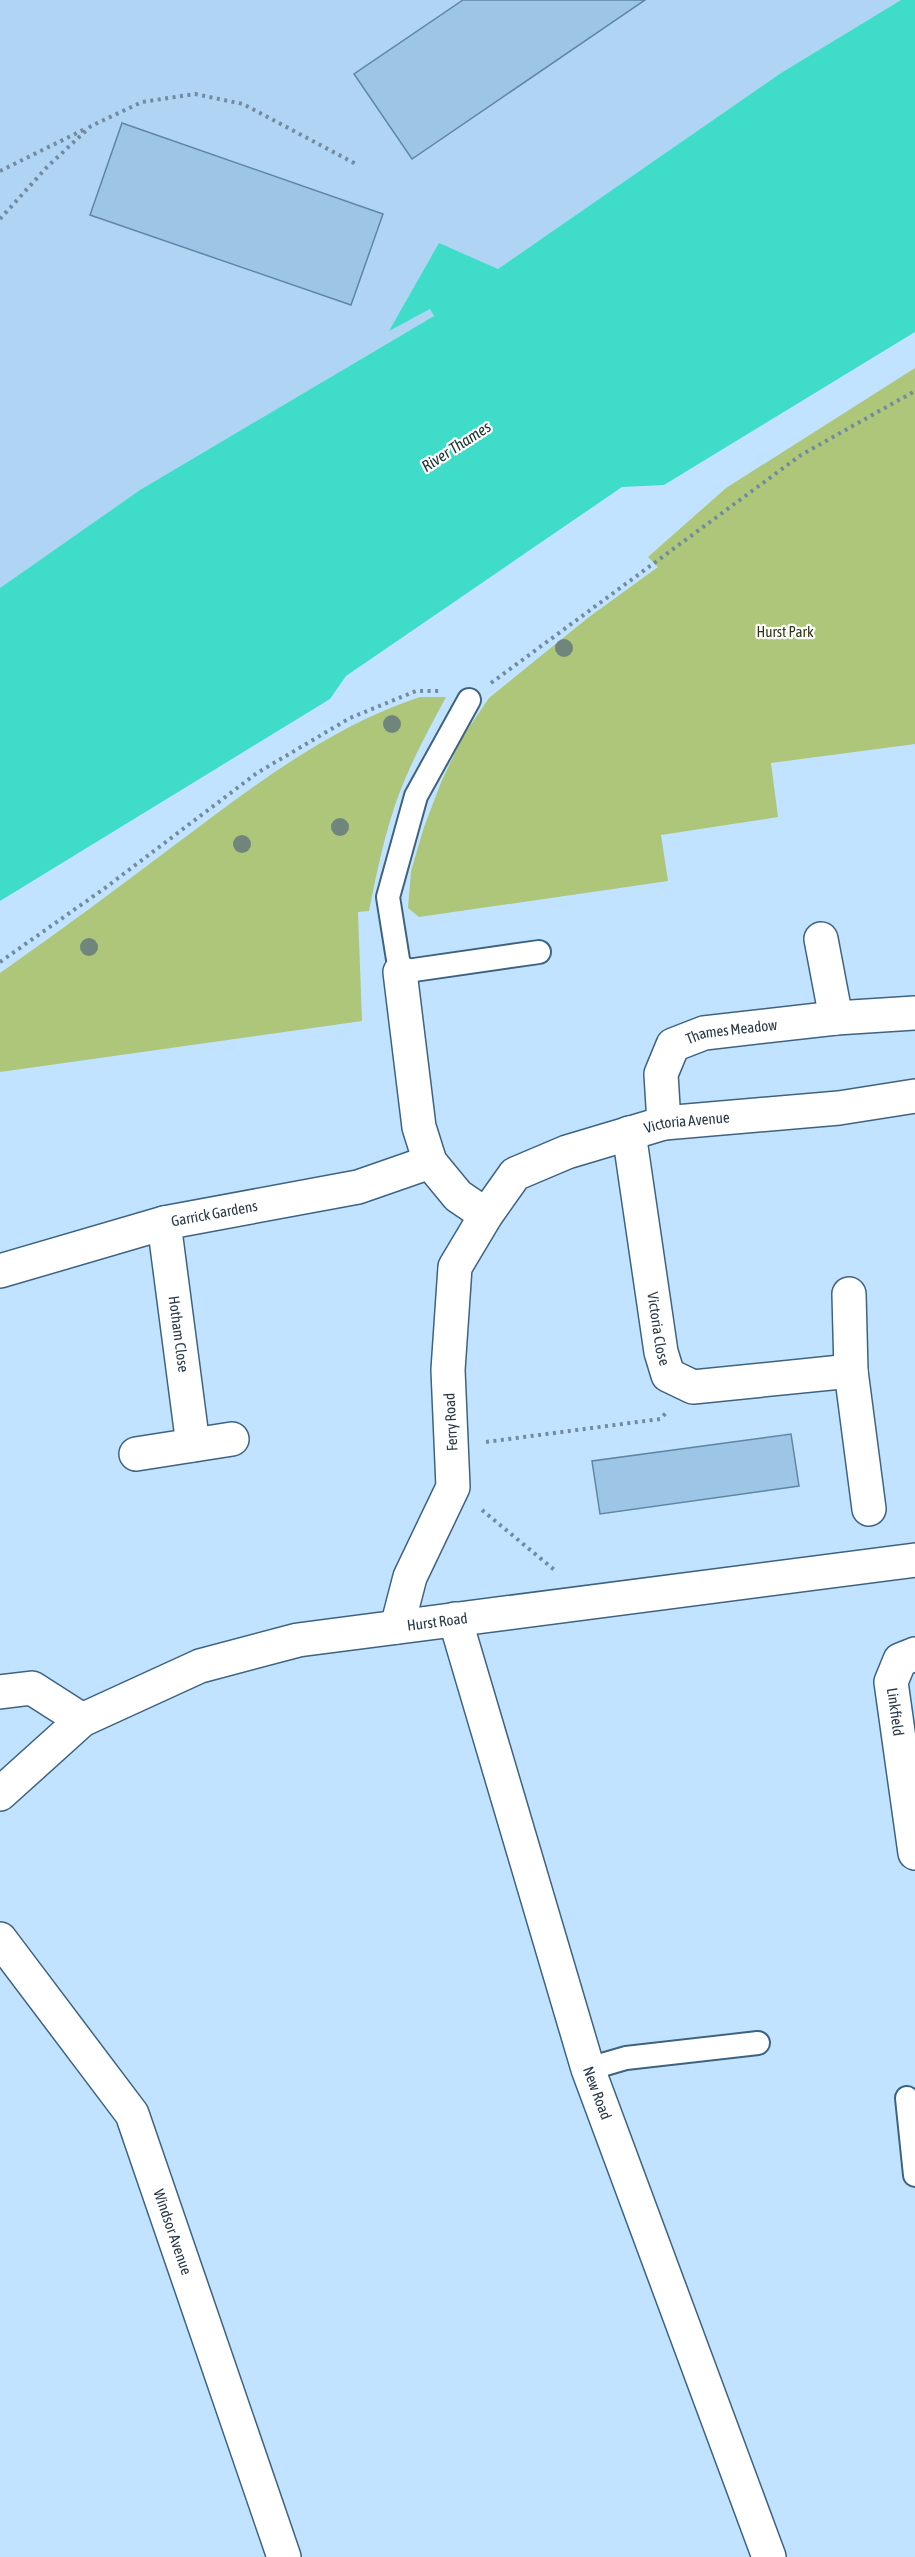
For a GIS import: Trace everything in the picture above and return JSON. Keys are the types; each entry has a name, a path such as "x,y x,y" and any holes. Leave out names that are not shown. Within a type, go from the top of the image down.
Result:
{"street":[{"path":"821,939 836,1017"},
{"path":"400,972 419,1127 430,1162 458,1196 486,1215"},
{"name":"Thames Meadow","path":"664,1123 661,1074 673,1045 704,1033 836,1017 915,1013"},
{"name":"Victoria Avenue","path":"486,1215 515,1174 567,1152 664,1123 839,1108 915,1096"},
{"name":"Victoria Close","path":"629,1133 661,1352 668,1375 693,1387"},
{"name":"Garrick Gardens","path":"0,1271 164,1224 358,1187 430,1162"},
{"name":"Ferry Road","path":"397,1627 410,1577 453,1487 448,1370 455,1267 486,1215"},
{"name":"Hotham Close","path":"164,1224 193,1445"},
{"path":"849,1294 851,1371 869,1509"},
{"path":"693,1387 851,1371"},
{"path":"136,1454 232,1439"},
{"name":"Hurst Road","path":"0,1794 82,1720 200,1666 298,1640 915,1560"},
{"name":"New Road","path":"455,1619 588,2069 769,2557"},
{"name":"Linkfield","path":"915,1654 900,1660 891,1682 915,1853"},
{"path":"0,1692 32,1688 82,1720"},
{"name":"Windsor Avenue","path":"0,1939 132,2114 284,2557"}],"lane":[{"path":"469,700 417,796 388,897 400,972 539,952"},
{"path":"588,2069 626,2058 758,2043"},
{"path":"907,2098 915,2175"}],"path":[{"path":"0,171 142,102 195,94 243,104 358,165"},
{"path":"0,219 47,167 91,126"},
{"path":"0,962 105,888 257,773 350,718 416,691 444,691 469,700 801,455 915,391"},
{"path":"453,1447 660,1419 693,1387"},
{"path":"453,1487 555,1569 579,1603"}],"shaded area":[{"path":"0,0 901,0 781,73 498,269 390,330 430,309 434,316 140,490 0,588"}],"green space":[{"name":"Hurst Park","path":"915,368 915,744 771,763 778,817 661,835 668,881 419,917 408,908 411,871 424,827 442,780 463,736 489,698 589,617 658,567 648,557 726,488"},
{"path":"420,697 446,697 399,794 385,837 369,911 358,912 362,1021 0,1072 0,973 292,760 354,725"}],"water":[{"name":"River Thames","path":"901,0 915,0 915,332 664,485 622,487 346,676 330,699 0,901 0,588 140,490 434,316 430,309 389,331 439,243 498,269 781,73"}],"building":[{"path":"463,0 645,0 412,159 354,74"},
{"path":"122,123 383,214 351,305 90,215"},
{"path":"791,1434 799,1486 600,1514 592,1461"}]}
